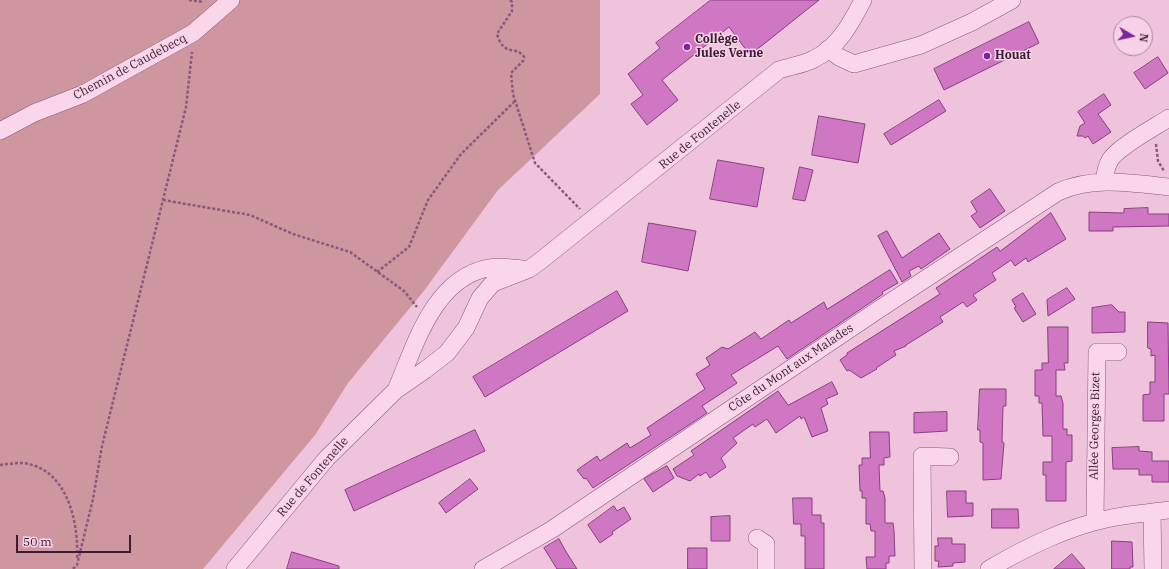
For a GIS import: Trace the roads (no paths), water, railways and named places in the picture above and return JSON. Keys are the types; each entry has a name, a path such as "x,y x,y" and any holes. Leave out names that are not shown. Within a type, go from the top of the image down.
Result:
{"street":[{"name":"Chemin de Caudebecq","path":"0,131 34,113 83,94 193,32 231,0"},
{"name":"Rue de Fontenelle","path":"235,569 327,458 396,390 447,353 466,328 480,298 493,283 529,269 779,70 815,59 828,50 844,33 863,0"},
{"path":"828,50 838,57 854,64 921,45 972,22 1012,0"},
{"path":"1104,182 1110,159 1164,121"},
{"name":"Côte du Mont aux Malades","path":"483,569 551,530 878,310 1058,192 1073,186 1104,182 1168,181"},
{"name":"Rue de Fontenelle","path":"396,390 415,344 427,320 451,288 469,275 489,267 529,269"},
{"path":"415,344 441,357"},
{"name":"Allée Georges Bizet","path":"1095,522 1097,352 1118,352"},
{"path":"923,569 922,456 950,457"},
{"path":"988,569 1028,546 1095,522 1169,510"},
{"path":"1152,512 1154,569"},
{"path":"757,538 766,544 766,569"}],"place":[{"name":"Collège Jules Verne","path":"687,47"},
{"name":"Houat","path":"987,56"}]}
